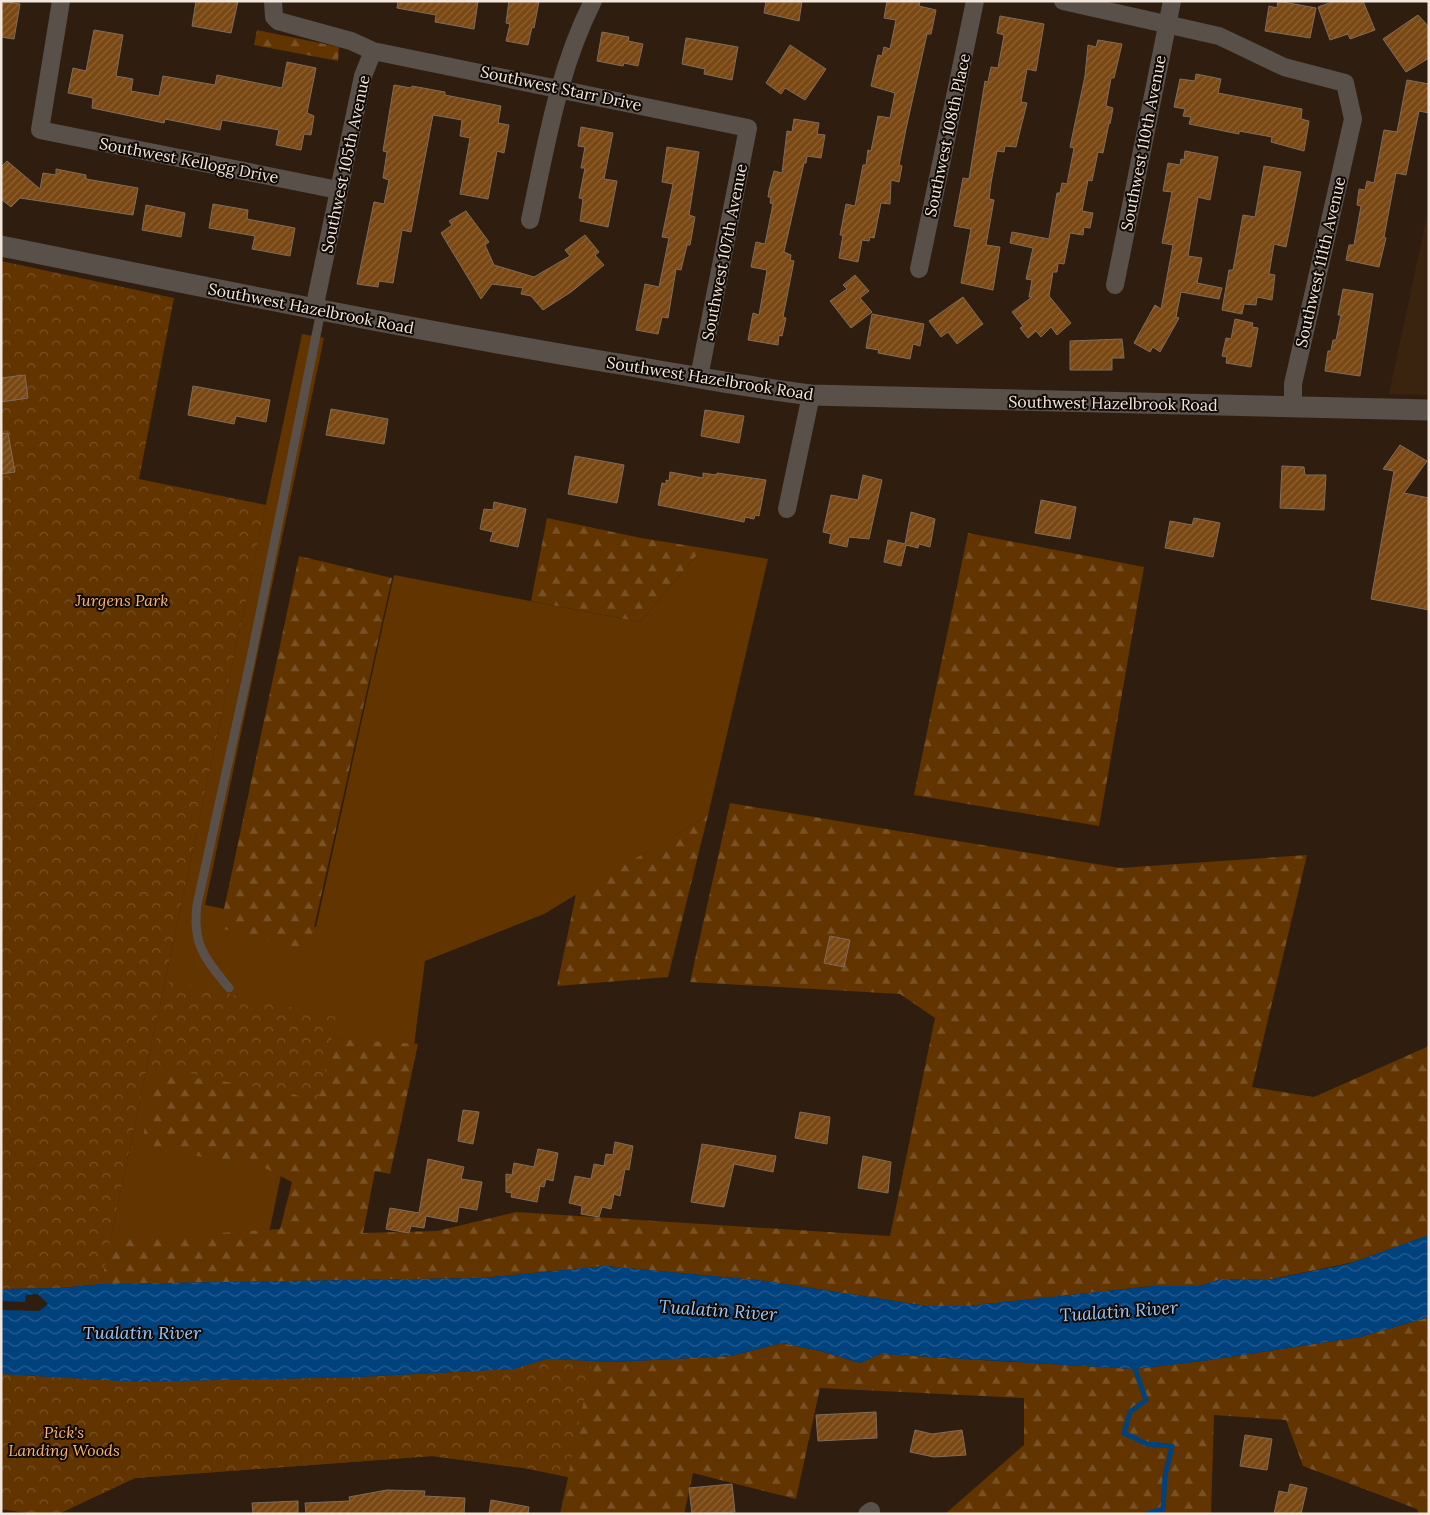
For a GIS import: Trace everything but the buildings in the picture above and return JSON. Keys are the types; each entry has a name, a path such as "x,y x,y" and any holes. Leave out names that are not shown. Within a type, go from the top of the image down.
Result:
{"street":[{"name":"Southwest Kellogg Drive","path":"61,1 40,130 338,190"},
{"path":"273,1 272,9 274,17 278,21 351,41 373,51"},
{"path":"530,220 559,88 580,26 593,1"},
{"name":"Southwest 108th Place","path":"919,269 975,1"},
{"path":"1063,1 1167,26"},
{"name":"Southwest 110th Avenue","path":"1115,285 1172,1"},
{"name":"Southwest 111th Avenue","path":"1167,26 1219,36 1284,67 1345,83 1353,119 1293,384 1293,407"},
{"name":"Southwest Starr Drive","path":"373,51 748,128"},
{"name":"Southwest 105th Avenue","path":"318,310 338,190 363,76 373,51"},
{"name":"Southwest 107th Avenue","path":"700,377 748,128"},
{"name":"Southwest Hazelbrook Road","path":"1,246 318,310 760,389 811,394 1429,410"},
{"path":"787,509 811,394"}],"lane":[{"path":"229,988 200,949 194,924 251,658 318,310"}],"shaded area":[{"path":"1429,206 1429,395 1389,394"}],"green space":[{"path":"257,30 339,47 338,61 254,45"},
{"name":"Jurgens Park","path":"1,261 174,298 139,479 266,505 101,1284 60,1288 1,1289"},
{"path":"302,334 324,338 205,905 316,927 394,575 640,622 703,548 768,559 708,815 544,914 425,961 414,1045 332,1039 315,1012 259,1281 101,1284"},
{"path":"547,518 641,538 703,548 640,622 531,601"},
{"path":"968,533 1144,567 1099,826 914,795"},
{"path":"299,556 392,578 309,950 220,928"},
{"path":"730,803 1120,868 1307,855 1252,1087 1314,1097 1429,1046 1429,1235 1354,1262 1267,1280 1221,1279 1199,1286 1153,1286 967,1306 927,1306 766,1281 605,1266 481,1278 101,1284 110,1240 280,1229 292,1182 259,1165 141,1148 155,1073 309,1092 321,1038 418,1044 390,1174 375,1171 363,1233 437,1231 516,1212 890,1236 935,1018 900,994 690,982"},
{"path":"708,815 668,977 557,986 576,894"},
{"path":"169,981 336,1017 319,1100 151,1065"},
{"path":"1429,1317 1429,1514 1419,1514 1417,1509 1303,1466 1286,1420 1214,1415 1211,1514 945,1514 1024,1445 1024,1398 820,1388 796,1499 693,1473 684,1514 560,1514 568,1477 524,1468 432,1456 135,1478 58,1514 34,1514 1,1509 1,1374 138,1382 359,1377 514,1369 546,1359 614,1362 731,1356 782,1343 820,1351 860,1363 880,1354 1134,1369 1203,1361 1360,1337"},
{"name":"Pick's Landing Woods","path":"546,1359 592,1361 568,1477 524,1468 432,1456 135,1478 58,1514 34,1514 1,1509 1,1374 138,1382 359,1377 514,1369"}],"water":[{"name":"Tualatin River","path":"1429,1235 1429,1317 1360,1337 1203,1361 1134,1369 881,1354 860,1363 820,1351 782,1343 731,1356 614,1362 546,1359 514,1369 359,1377 138,1382 1,1374 1,1289 60,1288 101,1284 481,1278 605,1266 766,1281 927,1306 967,1306 1153,1286 1199,1286 1221,1279 1267,1280 1348,1264"}],"pier":[{"path":"38,1294 48,1304 39,1311 1,1310 1,1301 25,1302 26,1295"}],"waterway":[{"path":"1133,1363 1146,1400 1130,1412 1124,1433 1147,1444 1172,1446 1165,1476 1163,1509 1146,1514"}]}
